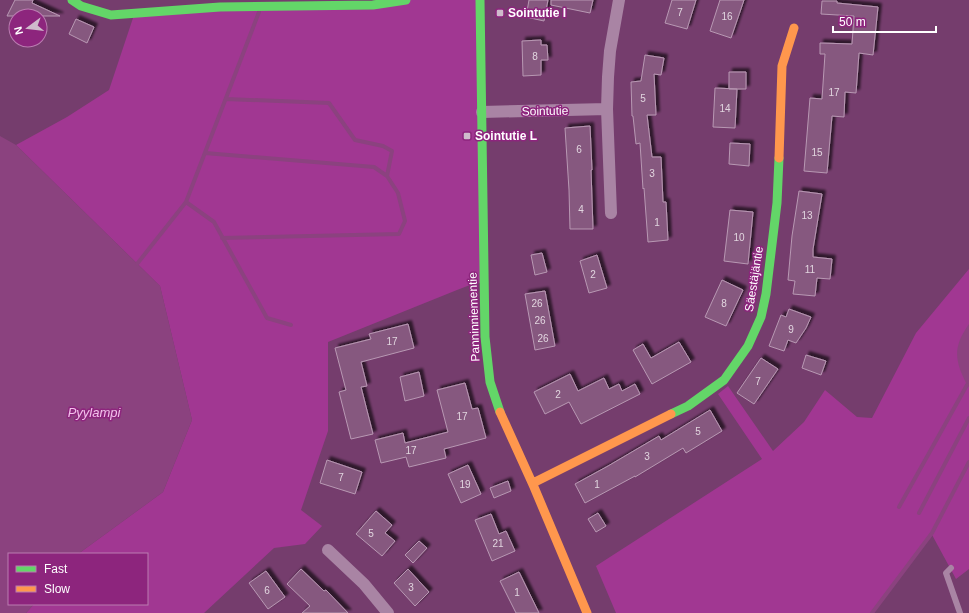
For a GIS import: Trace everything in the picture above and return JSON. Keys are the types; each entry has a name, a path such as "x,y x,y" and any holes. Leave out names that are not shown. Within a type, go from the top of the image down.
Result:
{"street":[{"path":"72,0 81,6 111,15 220,7 373,5 406,0"},
{"name":"Panninniementie","path":"480,0 484,289 487,358 490,382 499,410 533,483 587,613"},
{"path":"611,213 607,109 608,77 610,52 619,0"},
{"name":"Säestäjäntie","path":"533,483 688,406 724,380 748,346 761,317 766,294 777,203 782,66 794,28"},
{"name":"Sointutie","path":"482,112 607,109"},
{"path":"328,550 364,584 388,613"}],"lane":[{"path":"951,568 946,573 960,613"}],"shaded area":[{"path":"406,0 480,0 484,282 457,290 328,342 328,431 301,510 322,526 305,544 274,548 204,613 26,613 33,605 148,605 148,553 79,553 163,492 192,420 160,286 16,145 67,117 109,90 135,12"},
{"path":"969,269 969,569 956,579 931,533 872,613 616,613 596,566 762,459 718,394 728,386 773,451 804,422 825,390 857,417 872,418 916,333"}],"water":[{"name":"Pyylampi","path":"0,136 16,145 160,286 192,420 163,492 79,553 8,553 8,605 33,605 26,613 0,613"},
{"path":"969,324 969,387 960,369 957,354 960,340"}],"building":[{"path":"15,0 33,0 32,3 43,8 11,8"},
{"path":"529,0 548,0 544,21 526,17"},
{"path":"551,0 593,0 590,13 551,5"},
{"path":"672,0 696,0 687,29 665,23"},
{"path":"720,0 744,0 731,38 710,31"},
{"path":"822,1 837,1 837,3 878,7 873,55 859,53 856,93 845,92 844,117 832,116 827,173 804,171 810,98 822,99 825,54 820,54 820,43 852,44 854,16 821,14"},
{"path":"48,10 60,16 48,16"},
{"path":"76,19 94,27 87,43 69,34"},
{"path":"541,40 541,45 547,45 548,60 541,60 541,75 523,76 522,41"},
{"path":"645,55 664,58 661,75 654,74 656,115 647,115 652,157 661,157 663,202 666,202 668,240 648,242 640,143 636,144 632,116 631,82 641,81"},
{"path":"729,72 746,72 746,89 729,89"},
{"path":"715,88 737,89 735,128 713,127"},
{"path":"590,126 593,229 570,229 565,128"},
{"path":"730,143 750,144 749,166 729,164"},
{"path":"799,191 822,194 813,257 832,259 830,279 817,278 815,296 793,294 795,281 788,280 792,236"},
{"path":"730,210 753,212 748,264 724,261"},
{"path":"542,253 547,272 535,275 531,255"},
{"path":"597,255 607,288 589,293 580,261"},
{"path":"722,280 743,290 726,326 705,317"},
{"path":"545,291 555,346 535,350 525,294"},
{"path":"789,309 811,317 796,343 788,340 784,351 769,346 781,315 786,317"},
{"path":"408,324 414,348 361,362 367,386 361,387 373,434 351,439 339,392 346,390 335,348 371,339 369,334"},
{"path":"679,342 691,362 652,384 633,350 643,344 651,358"},
{"path":"806,355 826,361 821,375 802,368"},
{"path":"761,358 778,369 754,404 737,393"},
{"path":"419,372 424,396 405,401 400,377"},
{"path":"570,374 578,391 604,378 609,389 619,384 622,391 635,384 640,394 581,424 569,402 545,414 534,392"},
{"path":"465,383 472,409 478,408 486,438 444,449 446,458 409,467 406,457 381,463 375,440 403,433 405,443 448,432 437,390"},
{"path":"710,410 722,431 686,453 683,448 635,477 585,503 575,484 659,436 661,440"},
{"path":"327,460 362,472 355,494 320,483"},
{"path":"468,465 481,494 461,503 448,474"},
{"path":"508,481 511,491 494,498 490,488"},
{"path":"376,511 392,525 385,533 395,541 382,556 356,534"},
{"path":"598,513 606,526 596,532 588,519"},
{"path":"491,514 499,534 506,531 515,551 492,561 475,520"},
{"path":"419,541 427,548 413,563 405,555"},
{"path":"301,569 324,591 326,590 348,613 302,613 310,606 287,584"},
{"path":"408,569 429,592 415,606 394,583"},
{"path":"266,571 285,597 268,609 249,583"},
{"path":"519,572 539,613 516,613 500,581"}],"waterway":[{"path":"137,264 186,202 259,12"},
{"path":"226,99 329,103 355,140 383,146 392,151 387,176"},
{"path":"205,153 374,167 387,176 398,193 405,221 399,234 222,238"},
{"path":"186,202 214,222 267,318 291,325"},
{"path":"899,507 967,385"},
{"path":"919,513 969,418"},
{"path":"872,613 932,533 969,462"}],"traffic: fast":[{"path":"72,0 81,6 111,15 220,7 373,5 406,0"},
{"path":"480,0 485,337 490,382 500,412"},
{"path":"671,414 688,406 724,380 748,346 761,317 766,294 777,203 779,158"}],"traffic: slow":[{"path":"779,158 782,66 794,28"},
{"path":"500,412 534,487 587,613"},
{"path":"533,483 671,414"}],"place":[{"name":"Sointutie I","path":"500,13"},
{"name":"Sointutie L","path":"467,136"}]}
